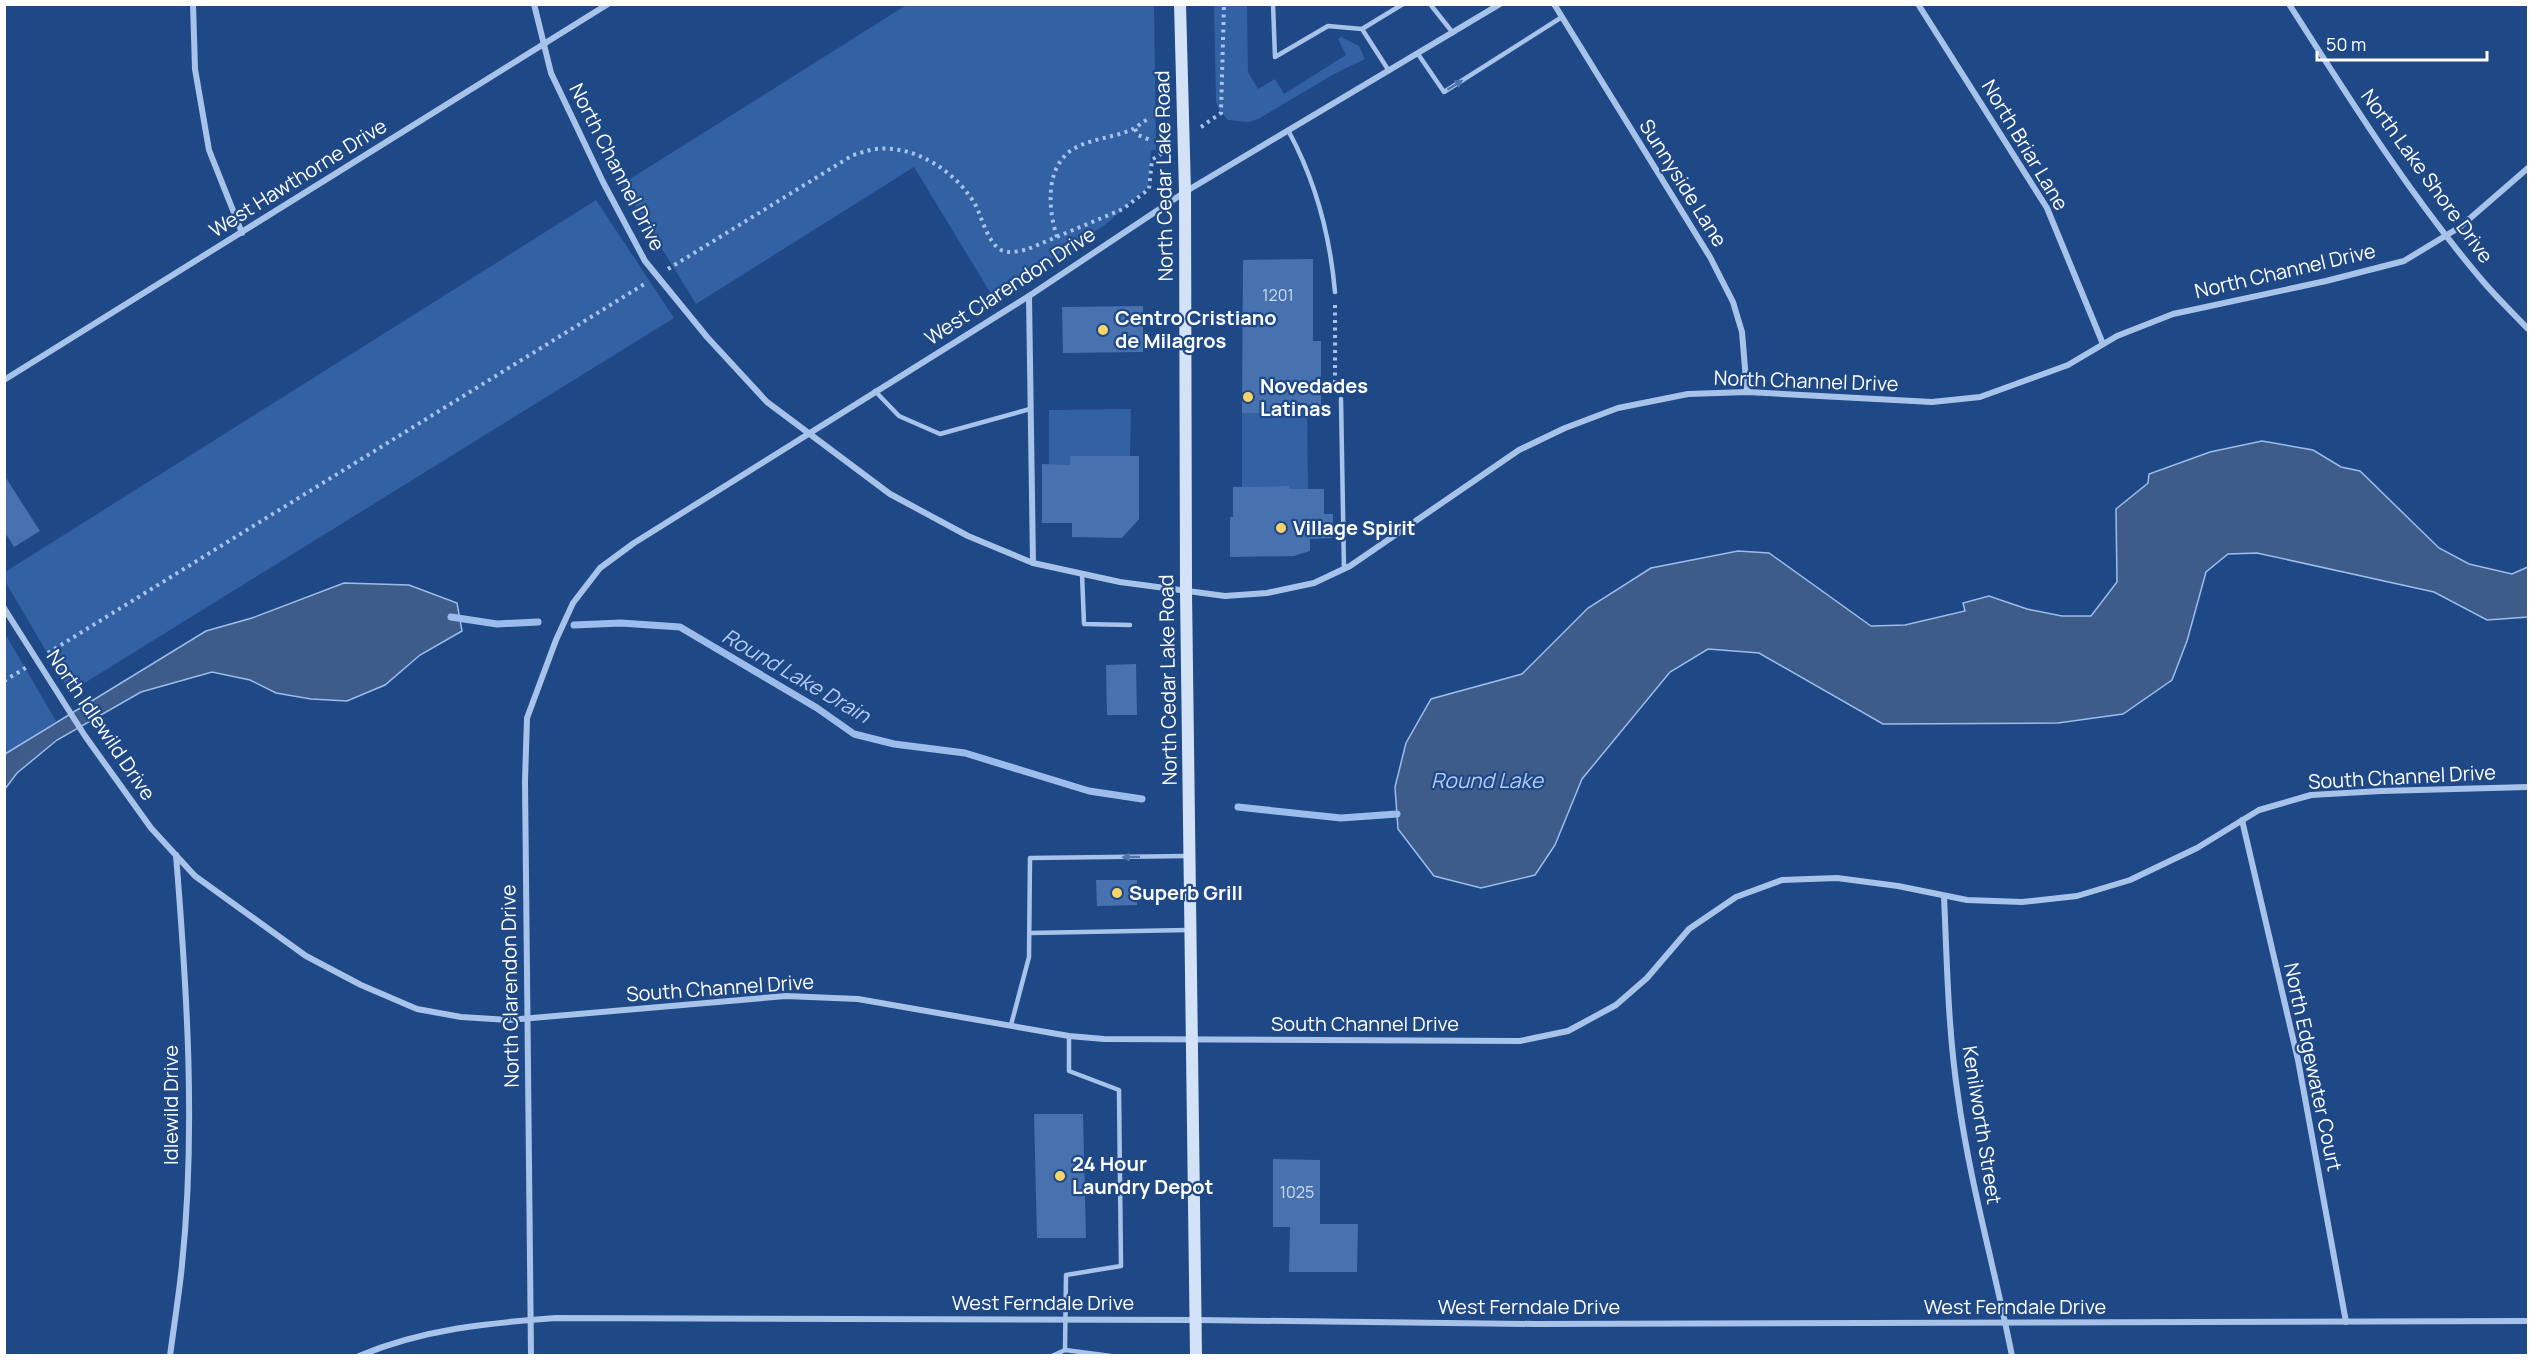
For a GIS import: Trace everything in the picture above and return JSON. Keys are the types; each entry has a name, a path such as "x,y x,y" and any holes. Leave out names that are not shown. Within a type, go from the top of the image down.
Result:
{"main road":[{"name":"North Cedar Lake Road","path":"1180,4 1185,138 1186,592 1196,1356"}],"street":[{"path":"193,4 195,69 209,150 242,233"},
{"name":"North Channel Drive","path":"534,4 551,72 603,182 645,261 707,337 759,394 807,434 890,494 968,536 1033,563 1119,582 1225,596 1267,593 1314,583 1344,569 1519,450 1565,428 1618,408 1688,394 1747,392 1932,402 1980,397 2068,365 2117,336 2173,314 2326,281 2404,261 2460,227 2529,168"},
{"name":"West Hawthorne Drive","path":"4,380 608,4"},
{"name":"West Clarendon Drive","path":"564,623 573,603 600,568 634,543 1029,296 1185,192 1500,4"},
{"name":"Sunnyside Lane","path":"1554,4 1710,257 1733,302 1742,332 1747,392"},
{"name":"North Briar Lane","path":"1918,4 2048,208 2103,344"},
{"name":"North Lake Shore Drive","path":"2289,4 2359,114 2446,235 2482,280 2529,329"},
{"path":"1029,296 1033,563"},
{"name":"North Idlewild Drive","path":"4,608 98,754 151,828 176,855"},
{"name":"North Clarendon Drive","path":"531,1356 525,781 527,718 564,623"},
{"name":"South Channel Drive","path":"176,855 195,876 306,956 361,985 428,1011 460,1017 527,1019 786,996 858,999 1069,1036 1104,1039 1520,1041 1568,1031 1616,1005 1647,978 1689,929 1736,897 1782,880 1837,878 1898,886 1966,900 2022,902 2077,896 2130,880 2197,848 2259,810 2311,795 2529,788"},
{"name":"North Edgewater Court","path":"2242,820 2298,1060 2346,1322"},
{"name":"Idlewild Drive","path":"170,1356 182,1265 188,1172 189,1079 186,984 176,855"},
{"name":"Kenilworth Street","path":"1944,896 1950,1032 1958,1097 1979,1214 2012,1356"},
{"name":"West Ferndale Drive","path":"359,1356 378,1348 443,1329 530,1320 1066,1319 1535,1324 2529,1322"}],"lane":[{"path":"1273,4 1275,57 1328,26 1362,29 1403,4"},
{"path":"1430,4 1453,33"},
{"path":"1418,54 1444,92 1562,17"},
{"path":"1362,29 1389,71"},
{"path":"1289,132 1306,163 1320,209 1332,251 1335,292"},
{"path":"875,391 899,416 940,434 1030,409"},
{"path":"1341,399 1344,569"},
{"path":"1082,574 1084,624 1130,626"},
{"path":"1011,1025 1029,957 1030,858 1189,856"},
{"path":"1029,933 1190,930"},
{"path":"1065,1350 1066,1275 1121,1266 1119,1090 1069,1071 1069,1036"},
{"path":"1052,1356 1065,1350 1111,1356"}],"path":[{"path":"4,681 853,155 877,149 902,152 925,158 946,169 975,204 992,240 1000,249 1012,252 1028,249 1123,209 1149,189 1152,160 1221,113 1224,4"},
{"path":"1057,237 1052,223 1051,195 1054,172 1059,161 1078,146 1134,128 1148,119"},
{"path":"1134,128 1138,135 1150,140"},
{"path":"1335,292 1336,399 1341,399"}],"shaded area":[{"path":"908,4 1154,5 1156,150 1151,151 1148,187 1105,225 993,297 914,167 696,304 622,184"},
{"path":"1214,5 1247,5 1248,72 1258,89 1275,79 1284,94 1346,55 1338,39 1341,37 1359,46 1365,59 1334,74 1260,118 1250,122 1228,120 1219,110 1216,101"},
{"path":"596,200 674,318 70,692 5,581 5,572"},
{"path":"1131,409 1130,456 1071,456 1070,465 1049,465 1049,410"},
{"path":"1242,413 1307,413 1308,489 1289,489 1288,486 1242,487"},
{"path":"4,632 56,721 5,754 4,754"}],"water":[{"name":"Round Lake","path":"2262,441 2313,450 2341,467 2360,471 2439,548 2469,564 2512,574 2528,567 2528,617 2487,620 2434,592 2257,553 2228,554 2206,572 2187,641 2172,680 2123,714 2058,723 1883,724 1759,653 1708,649 1670,672 1582,779 1555,845 1535,875 1481,888 1434,876 1398,829 1395,787 1406,743 1431,699 1522,674 1588,608 1651,568 1738,551 1769,553 1871,626 1905,625 1965,611 1963,603 1989,596 2027,609 2062,616 2091,616 2117,582 2116,509 2148,483 2149,474 2210,452"},
{"path":"344,583 409,585 457,603 462,631 420,655 385,685 347,701 311,699 276,693 250,680 212,672 141,692 57,740 17,773 5,789 5,754 206,631 252,618"}],"building":[{"path":"1313,259 1313,341 1321,341 1321,413 1242,413 1243,260"},
{"name":"Centro Cristiano de Milagros","path":"1143,306 1143,352 1063,353 1062,307"},
{"path":"1070,456 1139,456 1139,519 1122,538 1072,537 1072,523 1042,523 1042,464 1070,465"},
{"path":"4,475 40,531 14,547 4,531"},
{"name":"Village Spirit","path":"1289,486 1289,489 1324,489 1324,514 1333,514 1333,538 1310,539 1310,551 1294,556 1230,557 1233,487"},
{"path":"1136,664 1137,715 1107,715 1106,665"},
{"name":"Superb Grill","path":"1096,880 1137,880 1137,905 1097,906"},
{"name":"24 Hour Laundry Depot","path":"1034,1114 1083,1114 1086,1238 1037,1238"},
{"path":"1273,1159 1320,1160 1320,1224 1358,1224 1357,1272 1289,1272 1290,1227 1273,1227"}],"waterway":[{"name":"Round Lake Drain","path":"451,617 497,624 538,622"},
{"name":"Round Lake Drain","path":"574,625 621,623 680,627 817,708 854,734 894,744 965,753 1089,791 1142,799"},
{"name":"Round Lake Drain","path":"1238,807 1341,818 1397,814"}],"place":[{"name":"Centro Cristiano de Milagros","path":"1103,330"},
{"name":"Novedades Latinas","path":"1248,397"},
{"name":"Village Spirit","path":"1281,528"},
{"name":"Superb Grill","path":"1117,893"},
{"name":"24 Hour Laundry Depot","path":"1060,1176"}]}
